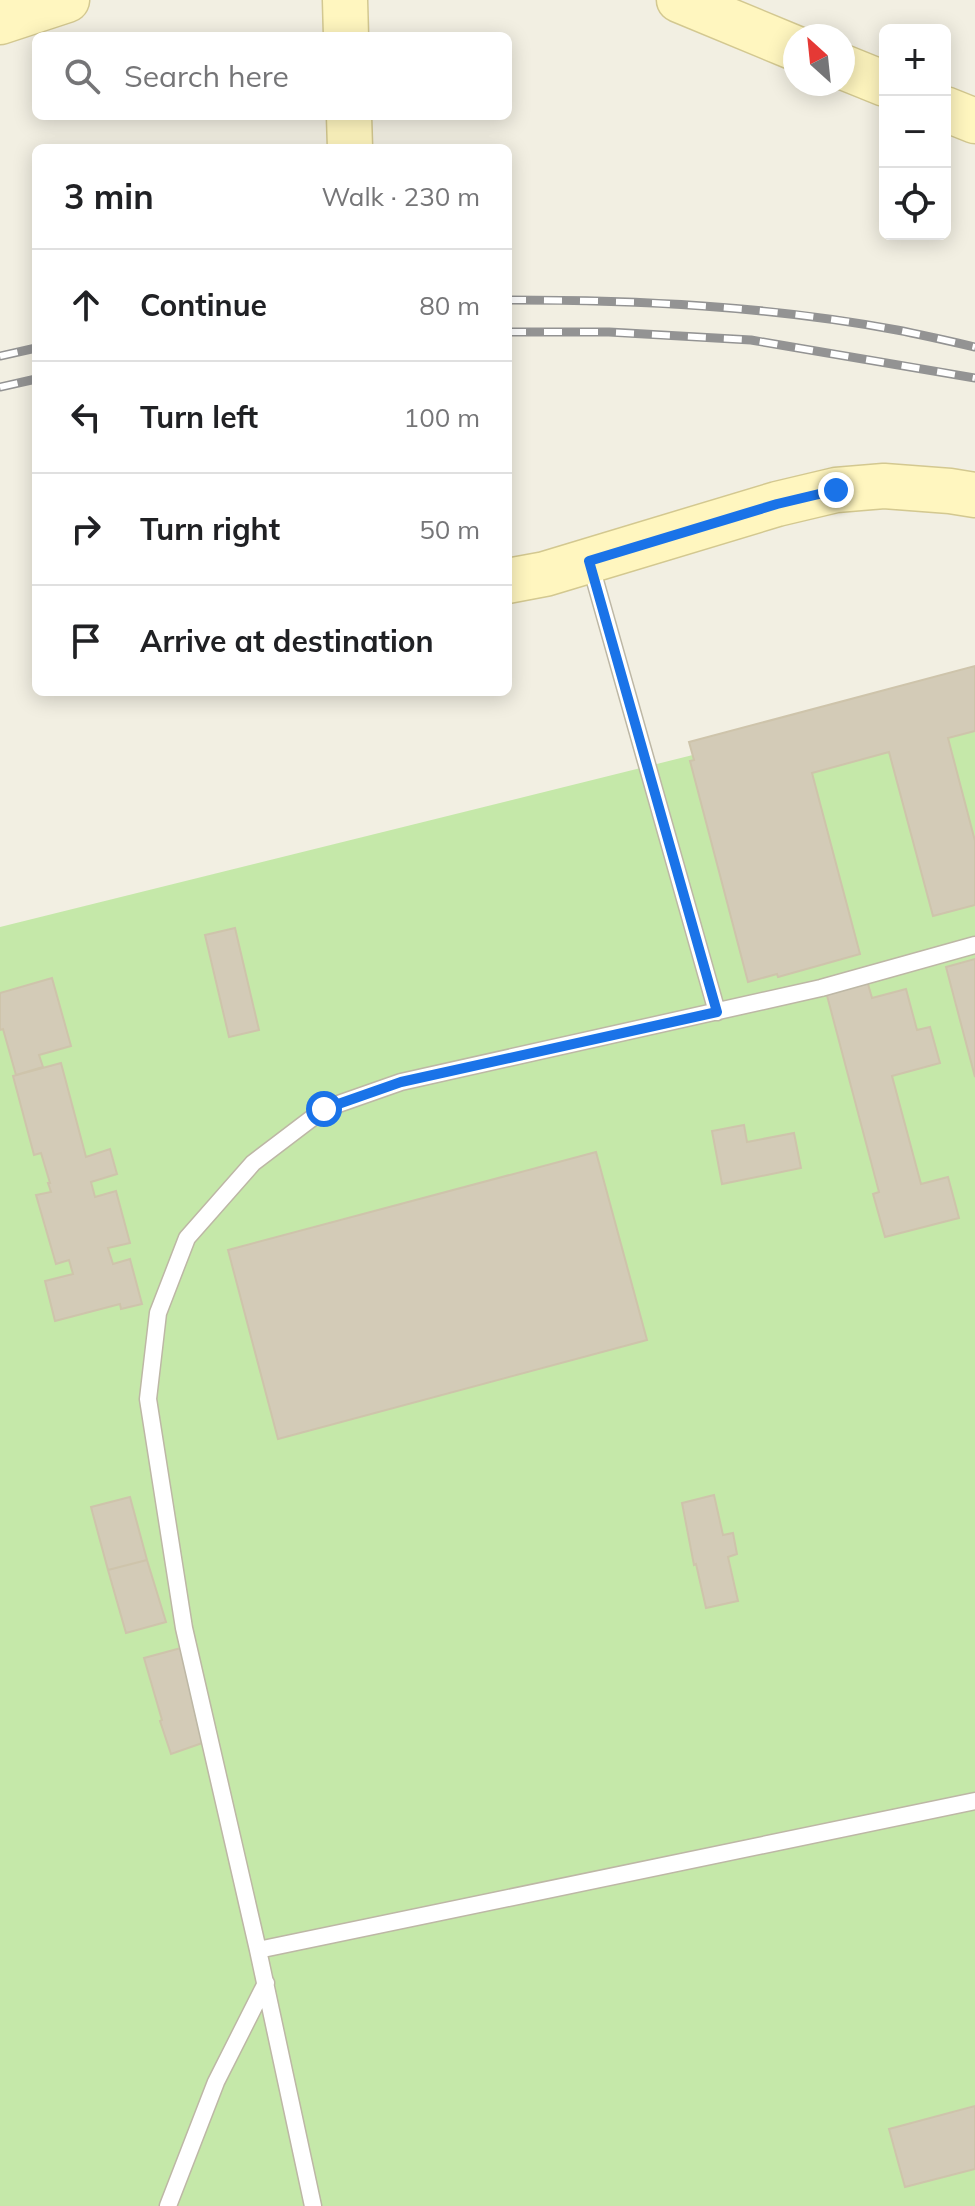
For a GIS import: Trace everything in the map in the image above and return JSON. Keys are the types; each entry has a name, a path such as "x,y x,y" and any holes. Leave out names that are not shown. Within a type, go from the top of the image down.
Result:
{"street":[{"path":"0,22 67,0"},
{"path":"345,0 346,32"},
{"path":"679,0 783,43"},
{"path":"855,72 879,82"},
{"path":"951,111 975,121"},
{"path":"349,120 350,144"},
{"path":"512,580 545,574 777,504 836,490 884,486 975,495"}],"lane":[{"path":"589,561 717,1012"},
{"path":"313,2206 266,1983 184,1628 148,1399 158,1313 187,1238 253,1163 324,1109 401,1082 821,988 975,945"},
{"path":"258,1950 975,1801"},
{"path":"168,2206 216,2082 266,1983"}],"green space":[{"path":"975,685 975,2206 0,2206 0,927"}],"building":[{"path":"975,666 975,731 948,738 975,841 975,905 933,916 889,752 812,773 860,954 778,977 777,974 748,982 690,761 694,760 689,742"},
{"path":"235,928 259,1030 229,1037 205,935"},
{"path":"975,959 975,1077 946,967"},
{"path":"866,977 872,998 906,989 917,1030 930,1027 940,1063 892,1076 921,1184 948,1177 959,1218 885,1237 873,1194 879,1192 825,988"},
{"path":"52,978 71,1046 39,1055 43,1067 16,1075 3,1029 0,1030 0,993"},
{"path":"61,1063 86,1157 110,1149 117,1174 91,1182 95,1197 116,1191 130,1243 108,1248 113,1264 130,1259 142,1304 121,1309 120,1304 55,1321 45,1281 73,1274 69,1260 56,1264 36,1195 51,1192 50,1183 41,1153 34,1155 13,1076"},
{"path":"744,1125 747,1142 794,1133 801,1168 722,1184 712,1131"},
{"path":"596,1152 647,1340 278,1439 228,1250"},
{"path":"714,1495 723,1535 733,1533 737,1554 728,1557 738,1601 706,1608 682,1503"},
{"path":"130,1497 147,1560 108,1570 91,1507"},
{"path":"147,1560 166,1622 126,1633 108,1570"},
{"path":"181,1648 208,1741 171,1754 144,1658"},
{"path":"975,2106 975,2169 905,2187 889,2129"}],"railway":[{"path":"512,300 606,301 752,310 849,322 975,347"},
{"path":"512,332 609,332 751,340 975,378"},
{"path":"0,356 32,349"},
{"path":"0,387 32,380"}],"route":[{"path":"324,1109 401,1082 717,1012 589,561 777,504 836,490"}]}
